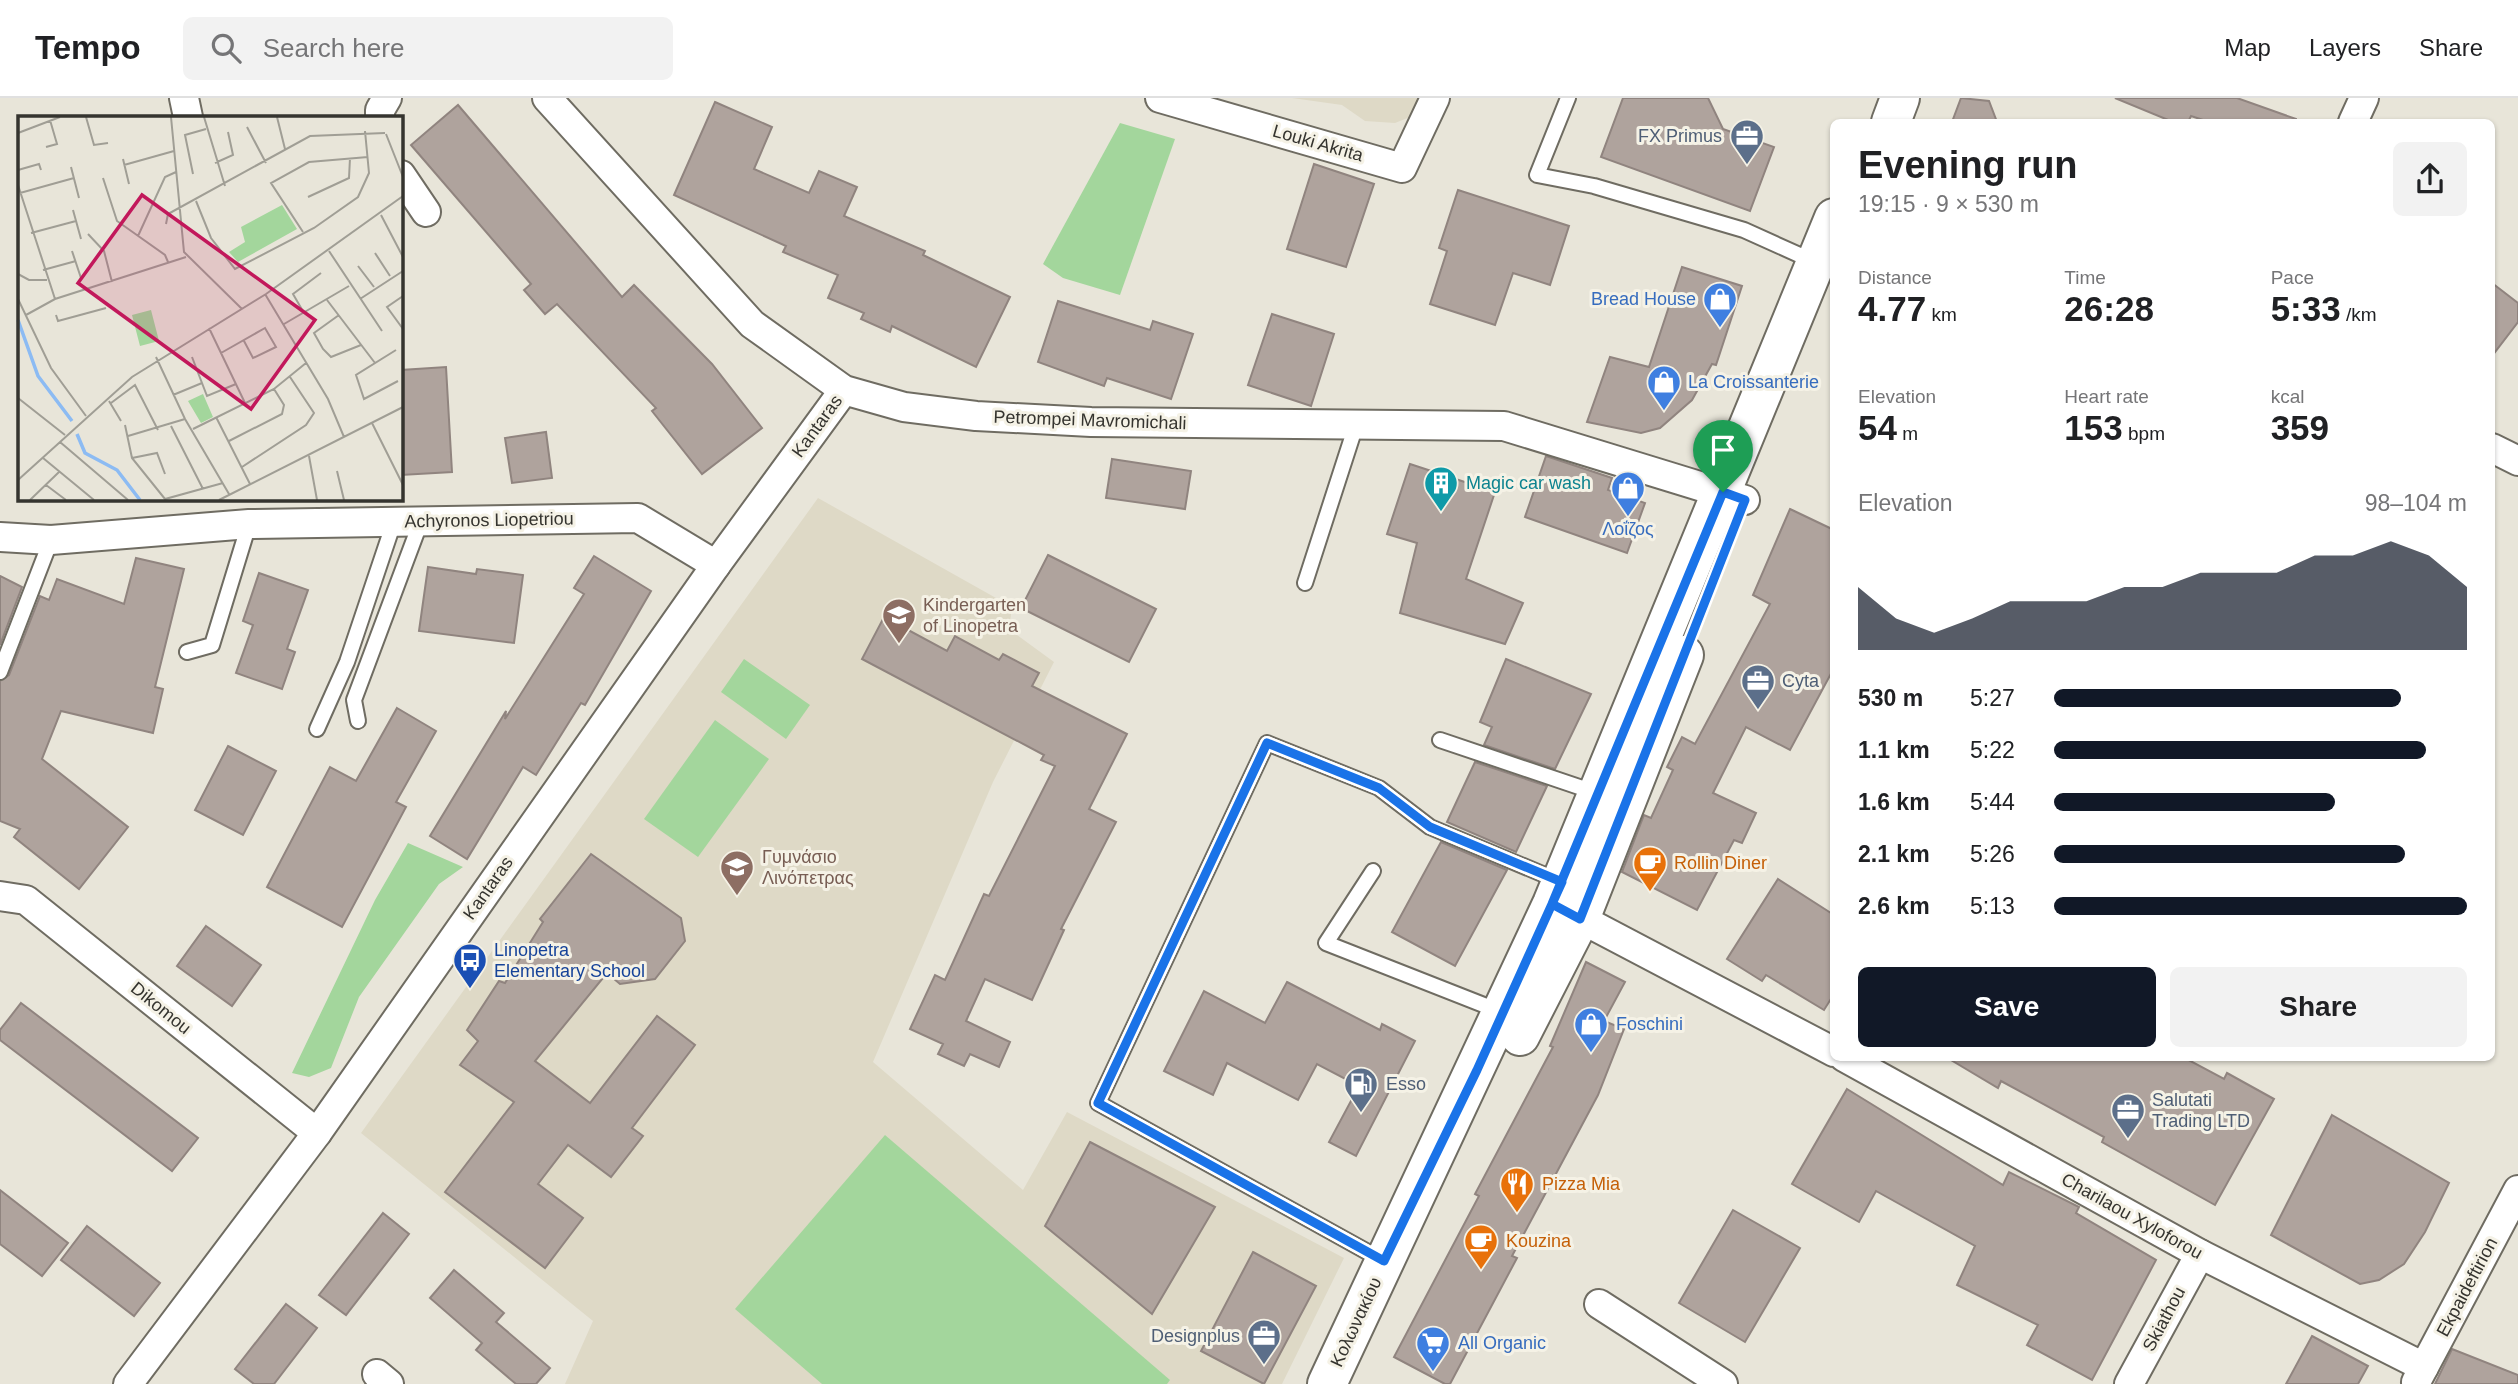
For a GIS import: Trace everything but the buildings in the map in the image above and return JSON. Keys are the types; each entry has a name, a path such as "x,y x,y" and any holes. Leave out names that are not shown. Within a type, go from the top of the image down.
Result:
{"main road":[{"path":"1871,119 1878,98"},
{"path":"1892,119 1900,98"},
{"name":"Κολωνακίου","path":"1354,1384 1441,1192 1734,496 1825,267 1830,240"},
{"name":"Κολωνακίου","path":"1327,1384 1504,1013 1565,902 1598,794 1734,496"}],"street":[{"path":"184,98 188,116"},
{"path":"380,116 380,110 387,98"},
{"name":"Petrompei Mavromichali","path":"547,98 752,324 844,390 904,407 964,415 1091,422 1357,422 1504,426 1734,496"},
{"name":"Louki Akrita","path":"1160,98 1402,167 1435,98"},
{"path":"402,176 426,212"},
{"name":"Kantaras","path":"128,1384 317,1133 716,565 844,390"},
{"path":"2495,450 2518,461"},
{"name":"Achyronos Liopetriou","path":"0,537 51,540 247,511 407,522 638,518 716,565"},
{"name":"Dikomou","path":"0,896 26,900 317,1133"},
{"name":"Charilaou Xyloforou","path":"1565,902 1830,1048"},
{"name":"Charilaou Xyloforou","path":"1853,1061 2419,1376"},
{"name":"Ekpaideftirion","path":"2419,1376 2518,1190"},
{"name":"Skiathou","path":"2129,1384 2200,1254"},
{"path":"1600,1304 1723,1384"}],"lane":[{"path":"1568,98 1537,174 1594,186 1744,230 1825,267"},
{"path":"1305,583 1357,422"},
{"path":"187,652 212,645 247,511"},
{"path":"358,721 354,700 407,522"},
{"path":"317,729 407,522"},
{"path":"0,672 51,540"},
{"path":"1440,740 1598,794"},
{"path":"1384,1261 1098,1103 1267,743 1379,788 1430,827 1565,902"},
{"path":"1373,871 1326,943 1504,1013"}],"shaded area":[{"path":"1292,98 1422,98 1415,115 1395,123 1365,121 1342,105"},
{"name":"Γυμνάσιο Λινόπετρας","path":"818,498 1012,607 1009,629 1054,662 993,782 873,1062 1023,1190 1067,1112 1344,1258 1282,1384 565,1384 593,1321 361,1133"}],"green space":[{"path":"1120,123 1175,139 1120,295 1063,278 1043,264"},
{"path":"744,659 810,705 786,739 721,692"},
{"path":"715,720 769,759 698,857 644,819"},
{"path":"408,843 463,867 439,884 359,997 331,1068 309,1077 292,1073 375,900"},
{"path":"885,1135 1170,1380 1167,1384 822,1384 735,1309"}],"place":[{"name":"FX Primus","path":"1747,166"},
{"name":"Bread House","path":"1720,329"},
{"name":"La Croissanterie","path":"1664,412"},
{"name":"Magic car wash","path":"1441,513"},
{"name":"Λοΐζος","path":"1628,518"},
{"name":"Kindergarten of Linopetra","path":"899,645"},
{"name":"Cyta","path":"1758,711"},
{"name":"Rollin Diner","path":"1650,893"},
{"name":"Γυμνάσιο Λινόπετρας","path":"737,897"},
{"name":"Linopetra Elementary School","path":"470,990"},
{"name":"Foschini","path":"1591,1054"},
{"name":"Esso","path":"1361,1114"},
{"name":"Salutati Trading LTD","path":"2128,1140"},
{"name":"Pizza Mia","path":"1517,1214"},
{"name":"Kouzina","path":"1481,1271"},
{"name":"Designplus","path":"1264,1366"},
{"name":"All Organic","path":"1433,1373"}],"route":[{"path":"1723,492 1552,904 1504,1013 1400,1233 1384,1261 1098,1103 1267,743 1379,788 1430,827 1562,882 1552,904 1580,919 1745,500 1723,492"}]}
